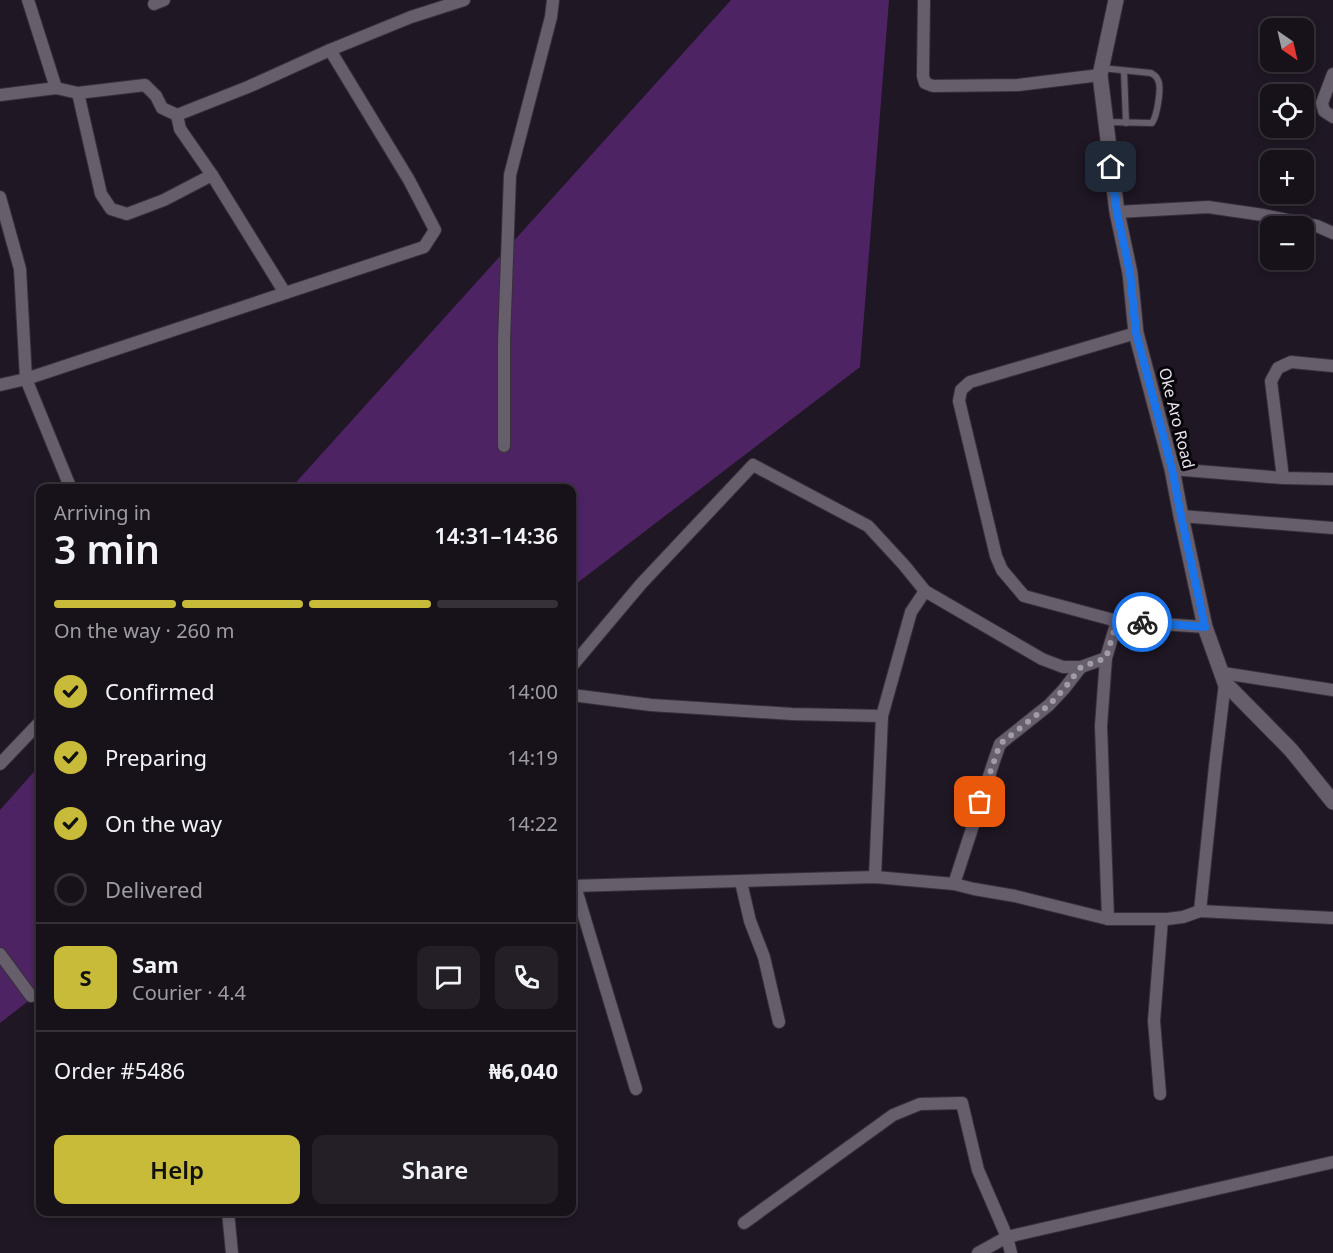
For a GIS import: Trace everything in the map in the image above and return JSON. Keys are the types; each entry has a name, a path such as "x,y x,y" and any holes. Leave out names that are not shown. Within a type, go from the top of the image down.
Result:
{"main road":[{"name":"Oke Aro Road","path":"1116,0 1100,71 1117,213 1130,273 1136,333 1172,469 1205,627 1224,678 1291,750 1333,802"}],"street":[{"path":"28,0 56,88"},
{"path":"0,95 56,88 78,93 145,85 156,96 162,108 177,115 411,17 464,0"},
{"path":"504,446 504,341 510,175 551,17 553,0"},
{"path":"924,0 923,76 925,83 933,86 1018,85 1100,71"},
{"path":"0,385 26,379 424,247 435,230 410,180 330,50"},
{"path":"1333,74 1322,103 1324,111 1333,117"},
{"path":"78,93 101,194 111,209 127,214 164,200 212,175"},
{"path":"177,115 180,129 212,175 285,292"},
{"path":"0,197 20,269 26,379 69,484"},
{"path":"1117,213 1208,207 1263,214 1317,226 1333,233"},
{"path":"1136,333 970,382 961,390 959,401 996,556 1002,570 1024,597 1117,621 1205,627"},
{"path":"1283,477 1271,381 1278,368 1291,362 1333,366"},
{"path":"576,661 641,584 753,465 868,526 925,591 1042,659 1063,667 1081,667 1106,658"},
{"path":"1172,469 1333,479"},
{"path":"1181,516 1333,528"},
{"path":"875,878 882,716 911,612 925,591"},
{"path":"1108,919 1101,726 1106,658 1117,621"},
{"path":"954,884 1000,744 1049,705 1081,667"},
{"path":"1200,911 1224,678 1333,690"},
{"path":"576,696 651,705 792,714 882,716"},
{"path":"0,764 36,726"},
{"path":"576,886 875,878 954,884 974,890 1015,896 1108,919 1162,919 1183,917 1200,911 1333,918"},
{"path":"741,882 750,921 764,957 779,1022"},
{"path":"576,896 636,1089"},
{"path":"1160,1095 1154,1021 1162,919"},
{"path":"0,954 31,996"},
{"path":"744,1223 893,1115 920,1104 962,1102 978,1170 1007,1237 1011,1253"},
{"path":"978,1253 1007,1237 1333,1162"},
{"path":"228,1216 232,1253"}],"lane":[{"path":"1100,71 1151,74 1156,76 1160,83 1156,117 1152,123 1106,122"},
{"path":"1124,71 1126,123"}],"shaded area":[{"path":"731,0 889,0 860,367 576,584 576,484 295,484"},
{"path":"36,770 36,995 0,1023 0,810"}],"way so far":[{"path":"980,802 1000,744 1049,705 1081,667 1106,658 1117,621 1142,622"}],"route":[{"path":"1111,167 1117,213 1130,273 1136,333 1172,469 1205,627 1142,622"}]}
